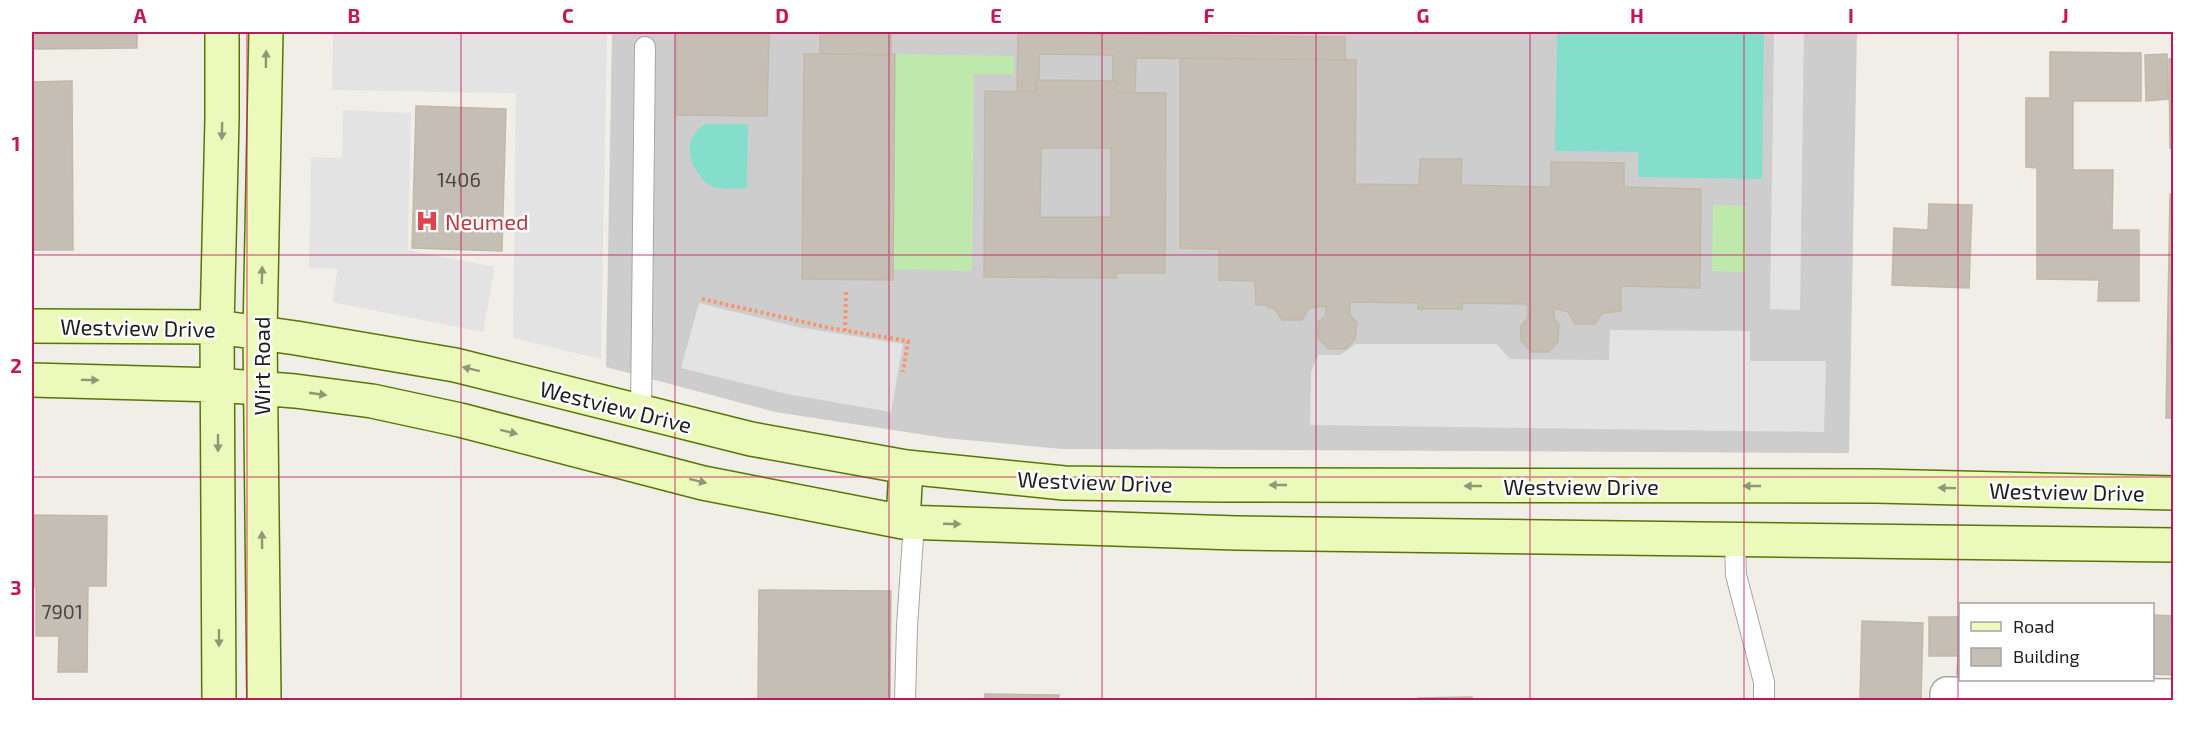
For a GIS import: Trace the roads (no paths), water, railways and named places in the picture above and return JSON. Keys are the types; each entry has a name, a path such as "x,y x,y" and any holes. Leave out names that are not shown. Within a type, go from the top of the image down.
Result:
{"main road":[{"name":"Wirt Road","path":"219,700 217,327 222,32"},
{"name":"Wirt Road","path":"264,700 260,333 266,32"},
{"name":"Westview Drive","path":"32,326 217,327 310,340 455,365 751,439 906,467 1064,483 1875,486 2165,493"},
{"path":"32,380 260,387 372,401 460,420 703,483 908,522 1236,533 2165,545 2165,493"},
{"path":"738,489 751,439"},
{"path":"906,467 908,522"},
{"path":"1538,537 1539,486"}],"street":[{"path":"1947,697 2174,696"}],"lane":[{"path":"641,412 645,47"},
{"path":"905,700 908,522"},
{"path":"1735,540 1736,575 1764,682 1764,700"}],"place":[{"name":"Neumed","path":"427,221"}]}
